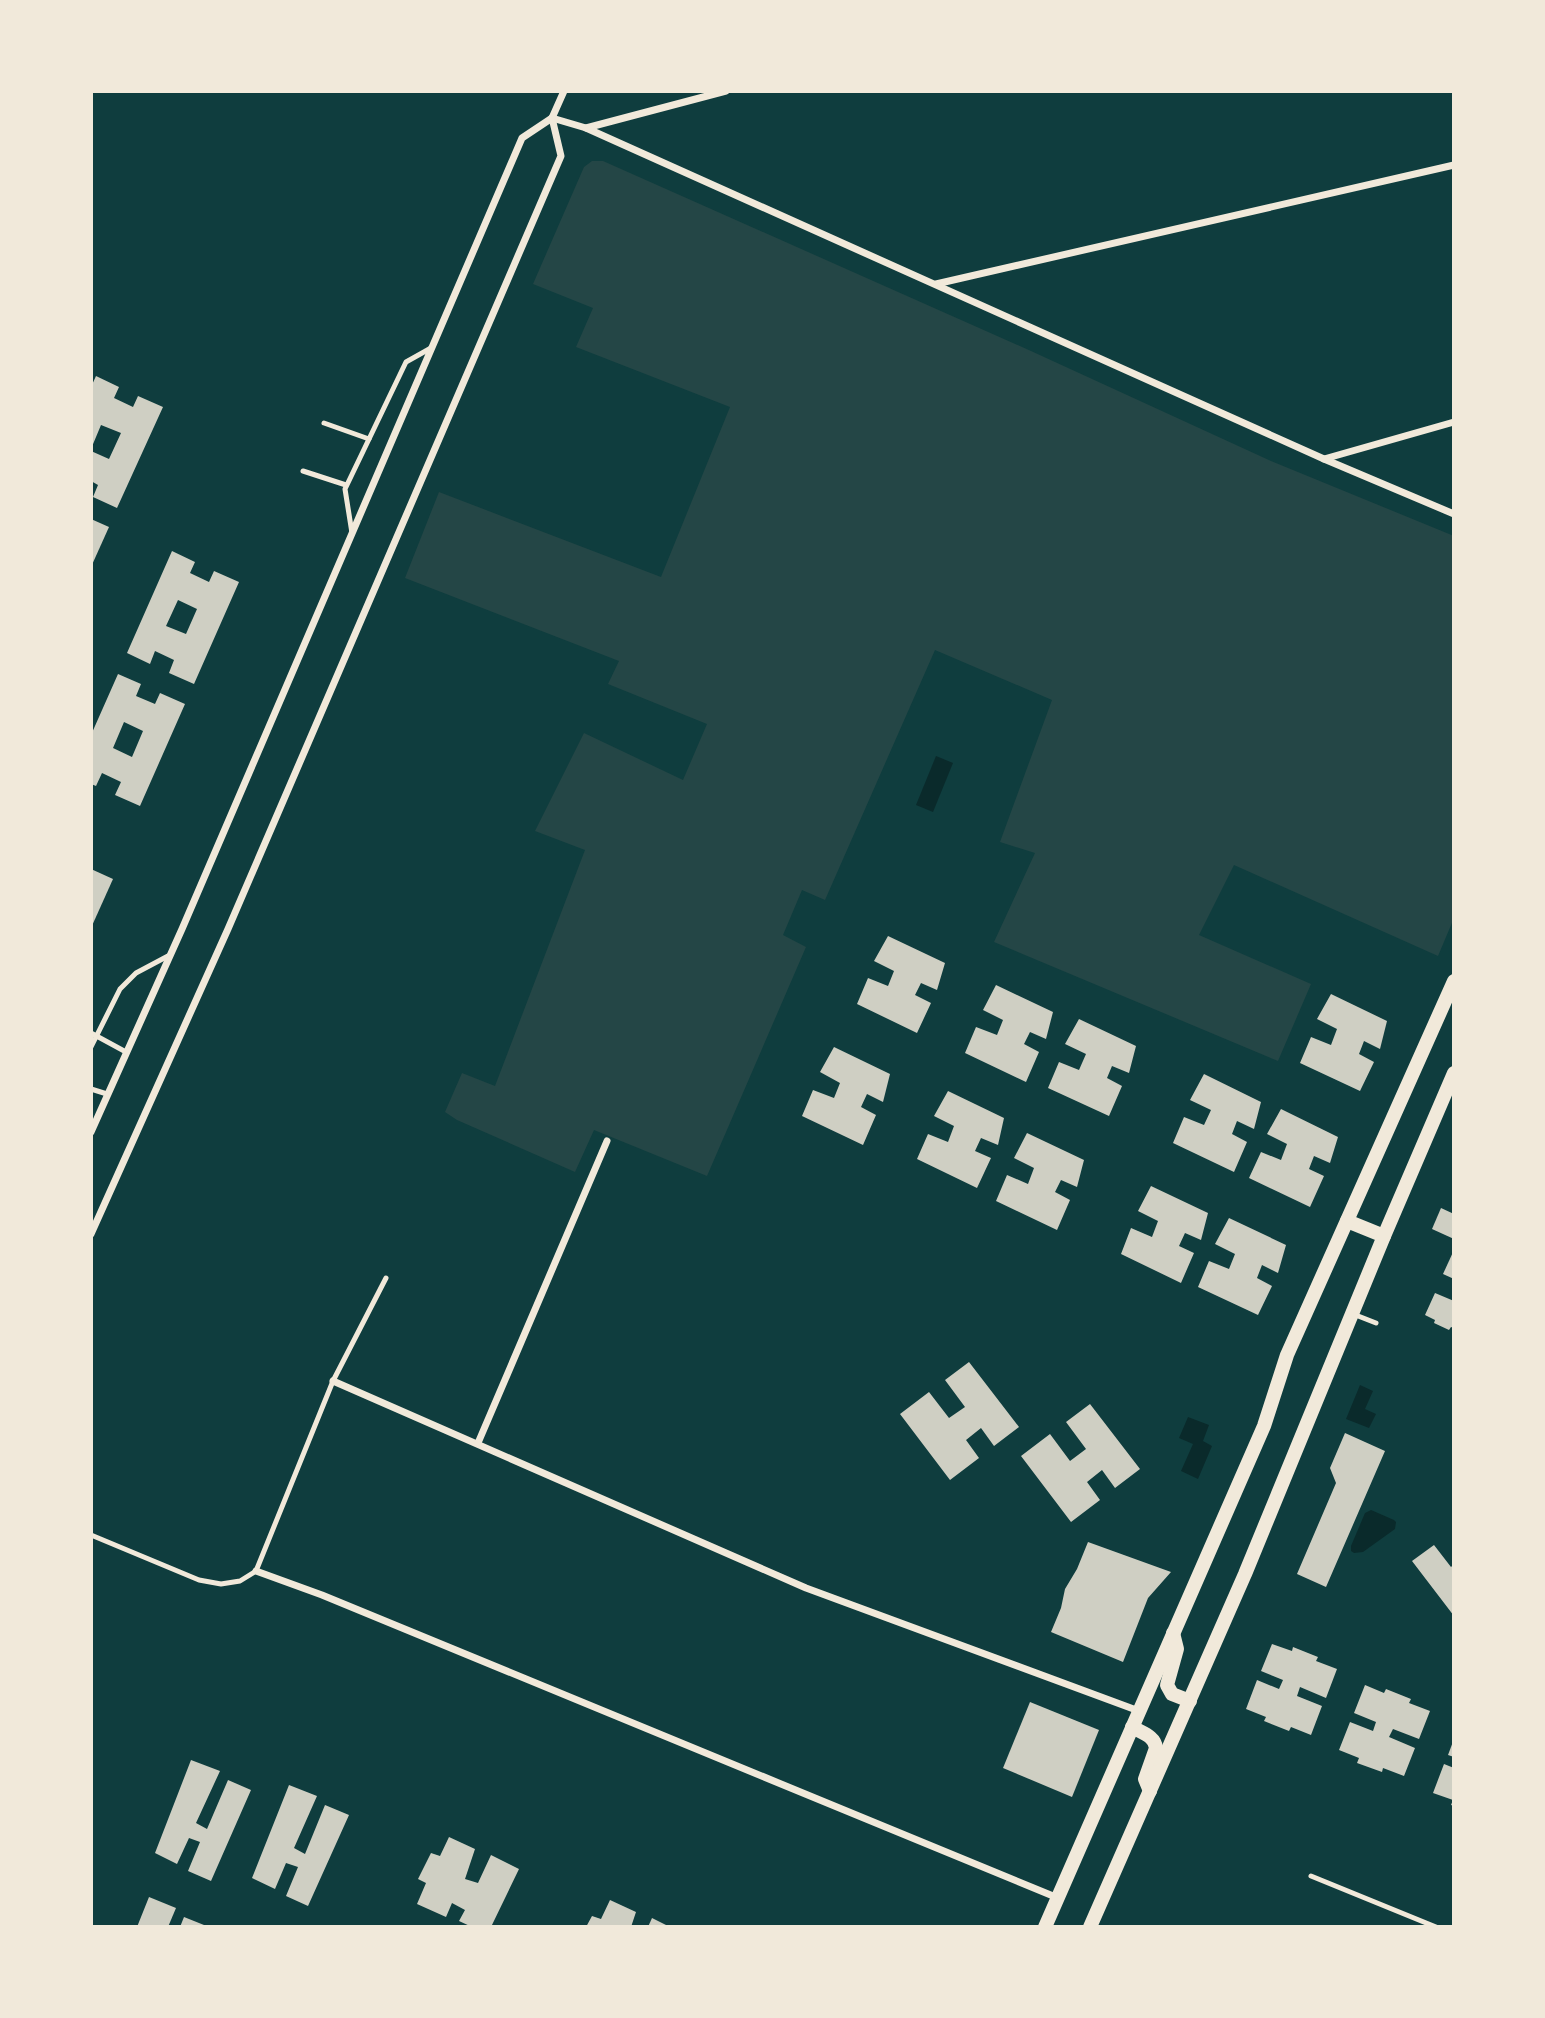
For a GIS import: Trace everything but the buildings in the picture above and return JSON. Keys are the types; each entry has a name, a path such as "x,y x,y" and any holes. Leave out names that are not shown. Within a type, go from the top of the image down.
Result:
{"main road":[{"path":"1045,1927 1264,1426 1287,1355 1454,981"},
{"path":"1090,1927 1245,1574 1454,1073"},
{"path":"1347,1221 1384,1236"},
{"path":"1173,1633 1177,1649 1167,1685 1171,1693 1189,1701"},
{"path":"1132,1727 1153,1740 1156,1746 1145,1779 1150,1791"}],"street":[{"path":"91,1132 522,138 552,118 564,91"},
{"path":"586,128 726,91"},
{"path":"552,118 586,128 1324,459 1454,514"},
{"path":"91,1234 228,929 561,156 552,118"},
{"path":"935,284 1454,165"},
{"path":"1324,459 1454,422"},
{"path":"478,1443 607,1141"},
{"path":"332,1381 806,1588 1139,1711"},
{"path":"257,1571 322,1595 1058,1898"}],"lane":[{"path":"352,533 346,485 406,362 431,348"},
{"path":"324,423 369,439"},
{"path":"303,471 346,485"},
{"path":"91,1046 93,1034 120,989 136,973 168,957"},
{"path":"93,1034 126,1052"},
{"path":"91,1089 107,1094"},
{"path":"91,1535 200,1580 221,1584 240,1581 257,1571 332,1381 386,1278"},
{"path":"1352,1313 1376,1323"},
{"path":"1311,1876 1436,1927"}],"shaded area":[{"path":"592,161 603,161 1271,461 1454,536 1454,918 1438,956 1234,865 1199,935 1311,984 1278,1061 994,942 1035,853 1000,842 1052,700 935,650 825,900 802,890 783,935 806,947 707,1176 594,1130 575,1172 457,1120 445,1112 462,1073 495,1086 585,850 535,831 584,733 683,780 707,724 608,684 619,661 405,578 439,492 661,577 730,407 576,347 593,308 533,284 584,167"},
{"path":"936,756 953,763 933,812 916,805"},
{"path":"1360,1385 1373,1391 1365,1409 1376,1414 1369,1428 1346,1419"},
{"path":"1188,1417 1209,1425 1203,1441 1212,1446 1198,1479 1181,1471 1193,1444 1179,1438"},
{"path":"1371,1510 1394,1520 1395,1529 1363,1552 1354,1553 1351,1546 1365,1513"}]}
